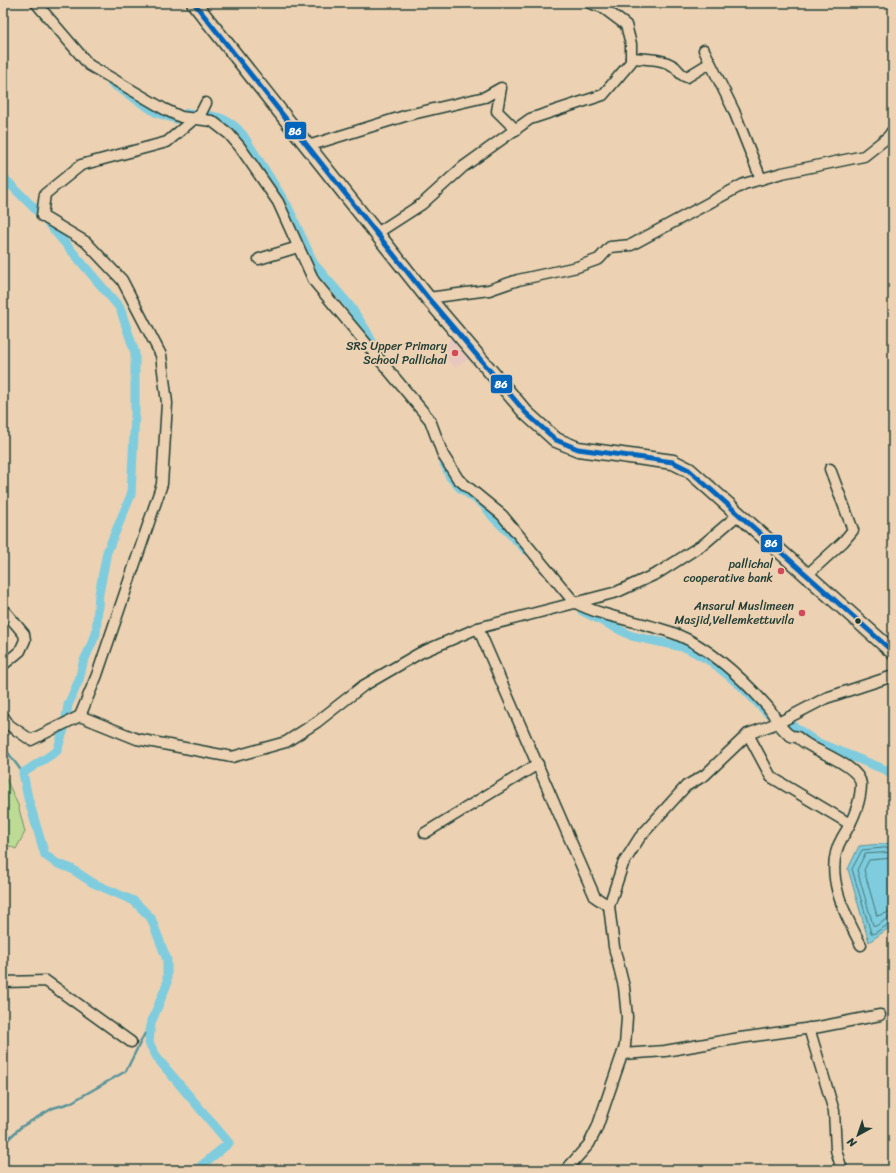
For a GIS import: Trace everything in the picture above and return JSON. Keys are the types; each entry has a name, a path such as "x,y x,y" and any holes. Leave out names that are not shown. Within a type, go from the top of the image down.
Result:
{"street":[{"path":"36,3 89,65 164,109 181,117 212,121 229,134 240,147 278,202 314,281 430,420 443,455 458,480 502,515 574,602 588,610 678,635 708,651 740,678 768,706 780,722 780,726 792,736 798,737 807,745 847,766 857,775 861,783 860,795 850,824 837,848 834,878 843,910 861,945"},
{"path":"194,3 428,298 526,413 556,440 578,449 674,462 689,470 893,652"},
{"path":"377,233 422,204 463,167 530,119 603,95 631,62 632,44 626,25 602,6 590,3"},
{"path":"704,50 734,111 761,179"},
{"path":"631,58 662,60 675,67 682,76 687,77 710,63"},
{"path":"308,146 408,115 486,97 501,88 497,111 516,130"},
{"path":"3,716 9,725 31,740 80,716 97,675 162,484 167,403 161,355 122,280 86,242 42,216 45,194 81,165 167,142 201,112 206,103"},
{"path":"428,298 489,290 518,280 577,267 599,259 610,247 631,245 691,214 744,184 782,173 864,156 888,137 893,130"},
{"path":"259,259 298,247"},
{"path":"807,576 843,542 853,530 830,469"},
{"path":"80,716 137,739 232,757 286,742 317,722 363,686 420,653 478,628 617,592 658,573 705,543 739,514"},
{"path":"3,609 24,634 25,640 25,644 20,651 3,665"},
{"path":"478,628 596,897 609,906"},
{"path":"566,1170 588,1144 597,1128 615,1071 623,1054 627,1031 627,1017 624,987 614,947 609,906 623,864 651,823 686,786 705,775 748,734 780,722 826,698 893,676"},
{"path":"748,734 771,777 850,824"},
{"path":"425,833 538,764"},
{"path":"3,982 46,981 131,1042"},
{"path":"623,1054 665,1051 880,1015"},
{"path":"808,1028 834,1112 836,1150 842,1170"}],"shaded area":[{"name":"SRS Upper Primary School Pallichal","path":"454,336 473,356 455,368 438,350"}],"green space":[{"path":"3,772 18,805 25,832 16,849 3,843"}],"water":[{"path":"893,843 893,925 869,942 848,869 859,846"}],"waterway":[{"path":"111,83 157,113 176,119"},
{"path":"187,113 218,117 231,123 243,135 288,207 314,264 350,306 366,330 378,353"},
{"path":"3,177 42,216 120,308 135,353 135,414 131,495 107,552 99,594 96,634 83,663 79,680 68,705 66,718"},
{"path":"444,463 450,477 459,487 484,505 493,517 526,550"},
{"path":"582,611 632,636 687,648 712,662 741,686 767,713"},
{"path":"789,723 816,742 886,770 893,775"},
{"path":"65,726 57,751 23,773 28,798 45,855 56,863 72,869 93,883 134,901 151,918 167,960 167,984 151,1023 149,1043 158,1059 229,1143 196,1170"},
{"path":"3,746 23,773"},
{"path":"3,1144 21,1127 53,1108 70,1103 126,1071 144,1035 150,1027"}],"transit line":[{"name":"86","path":"194,3 428,298 526,413 556,440 578,449 673,462 689,470 893,652"}],"place":[{"name":"SRS Upper Primary School Pallichal","path":"455,353"},
{"name":"pallichal cooperative bank","path":"781,571"},
{"name":"Ansarul Muslimeen Masjid,Vellemkettuvila","path":"802,613"}]}
